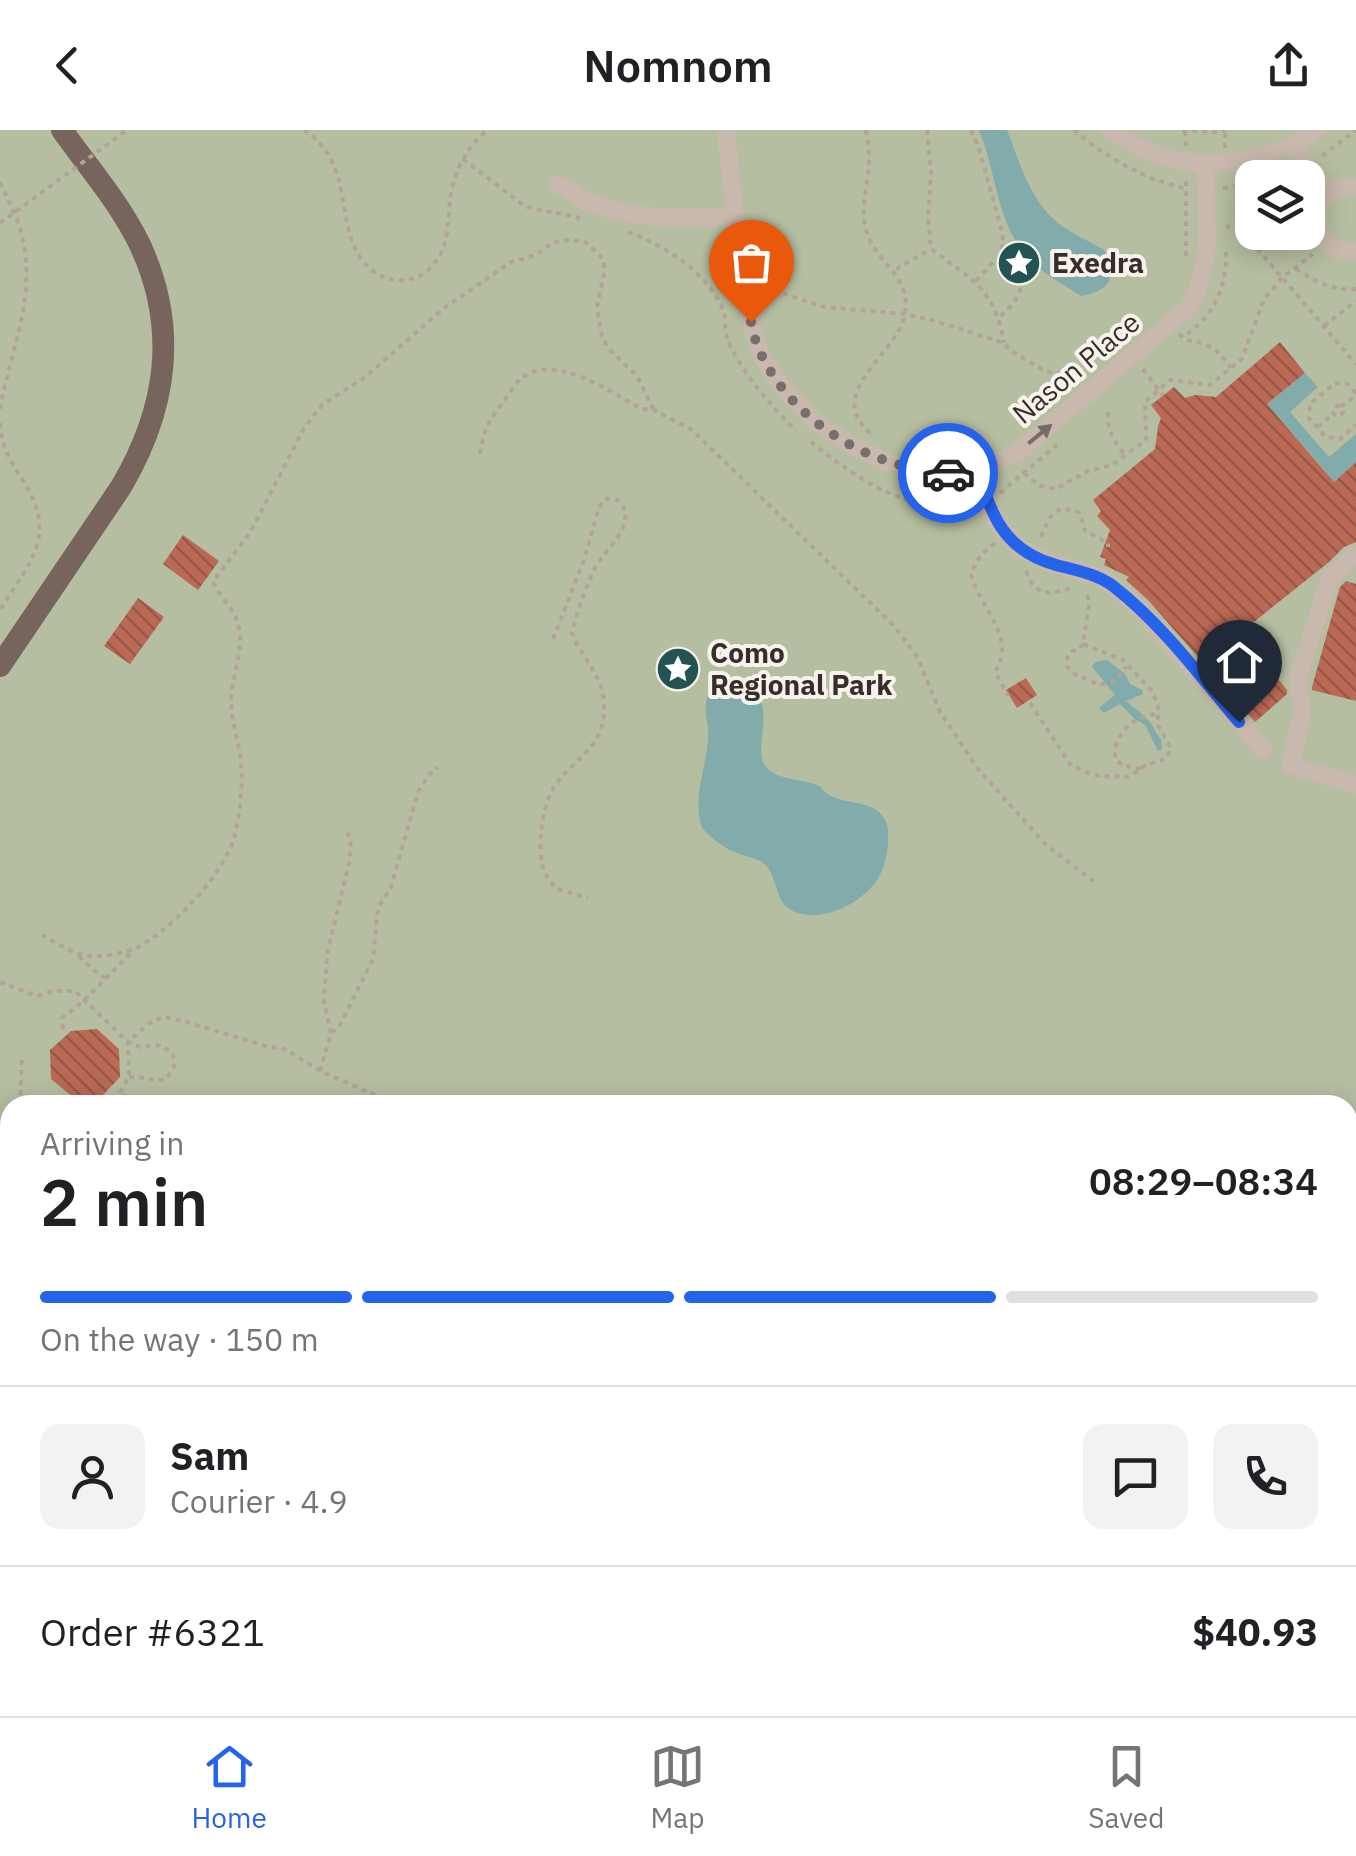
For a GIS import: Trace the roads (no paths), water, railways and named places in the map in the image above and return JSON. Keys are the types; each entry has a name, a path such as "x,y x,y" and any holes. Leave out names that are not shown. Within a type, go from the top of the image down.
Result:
{"main road":[{"path":"0,666 122,488 150,430 163,368 159,304 139,244 125,217 62,130"}],"street":[{"name":"Nason Place","path":"726,130 751,322 759,351 779,384 815,422 851,445 889,463 947,473 978,469 1017,453 1188,308 1199,292 1204,271 1207,222 1196,163"},
{"path":"1108,130 1151,152 1196,163 1254,158 1292,146 1318,130"},
{"path":"1292,146 1329,194"},
{"path":"558,184 586,200 641,215 735,216"},
{"path":"1356,187 1338,188 1321,202 1317,212 1320,235 1328,244 1338,250 1356,251"},
{"path":"978,469 995,520 1018,547 1110,584 1139,608 1264,750"},
{"path":"1354,556 1329,580 1298,678 1302,715 1290,766 1356,784"}],"water":[{"path":"979,130 1007,130 1028,183 1042,206 1062,226 1104,250 1110,268 1105,286 1081,296 1025,254 1002,210"},
{"path":"1305,373 1318,387 1290,412 1329,457 1356,434 1356,462 1319,495 1326,472 1277,415 1241,426"},
{"path":"1107,660 1125,674 1130,684 1142,690 1143,694 1126,701 1151,724 1161,739 1162,749 1158,751 1145,725 1120,704 1104,713 1099,708 1115,695 1092,667 1095,662"},
{"path":"734,685 750,690 759,699 763,710 762,760 768,769 820,786 834,798 872,807 886,823 888,848 879,876 862,896 841,909 806,915 788,908 762,862 734,852 702,828 698,806 708,739 706,702 713,690"}],"place":[{"name":"Exedra","path":"1019,263"},
{"name":"Como Regional Park","path":"678,669"}]}
